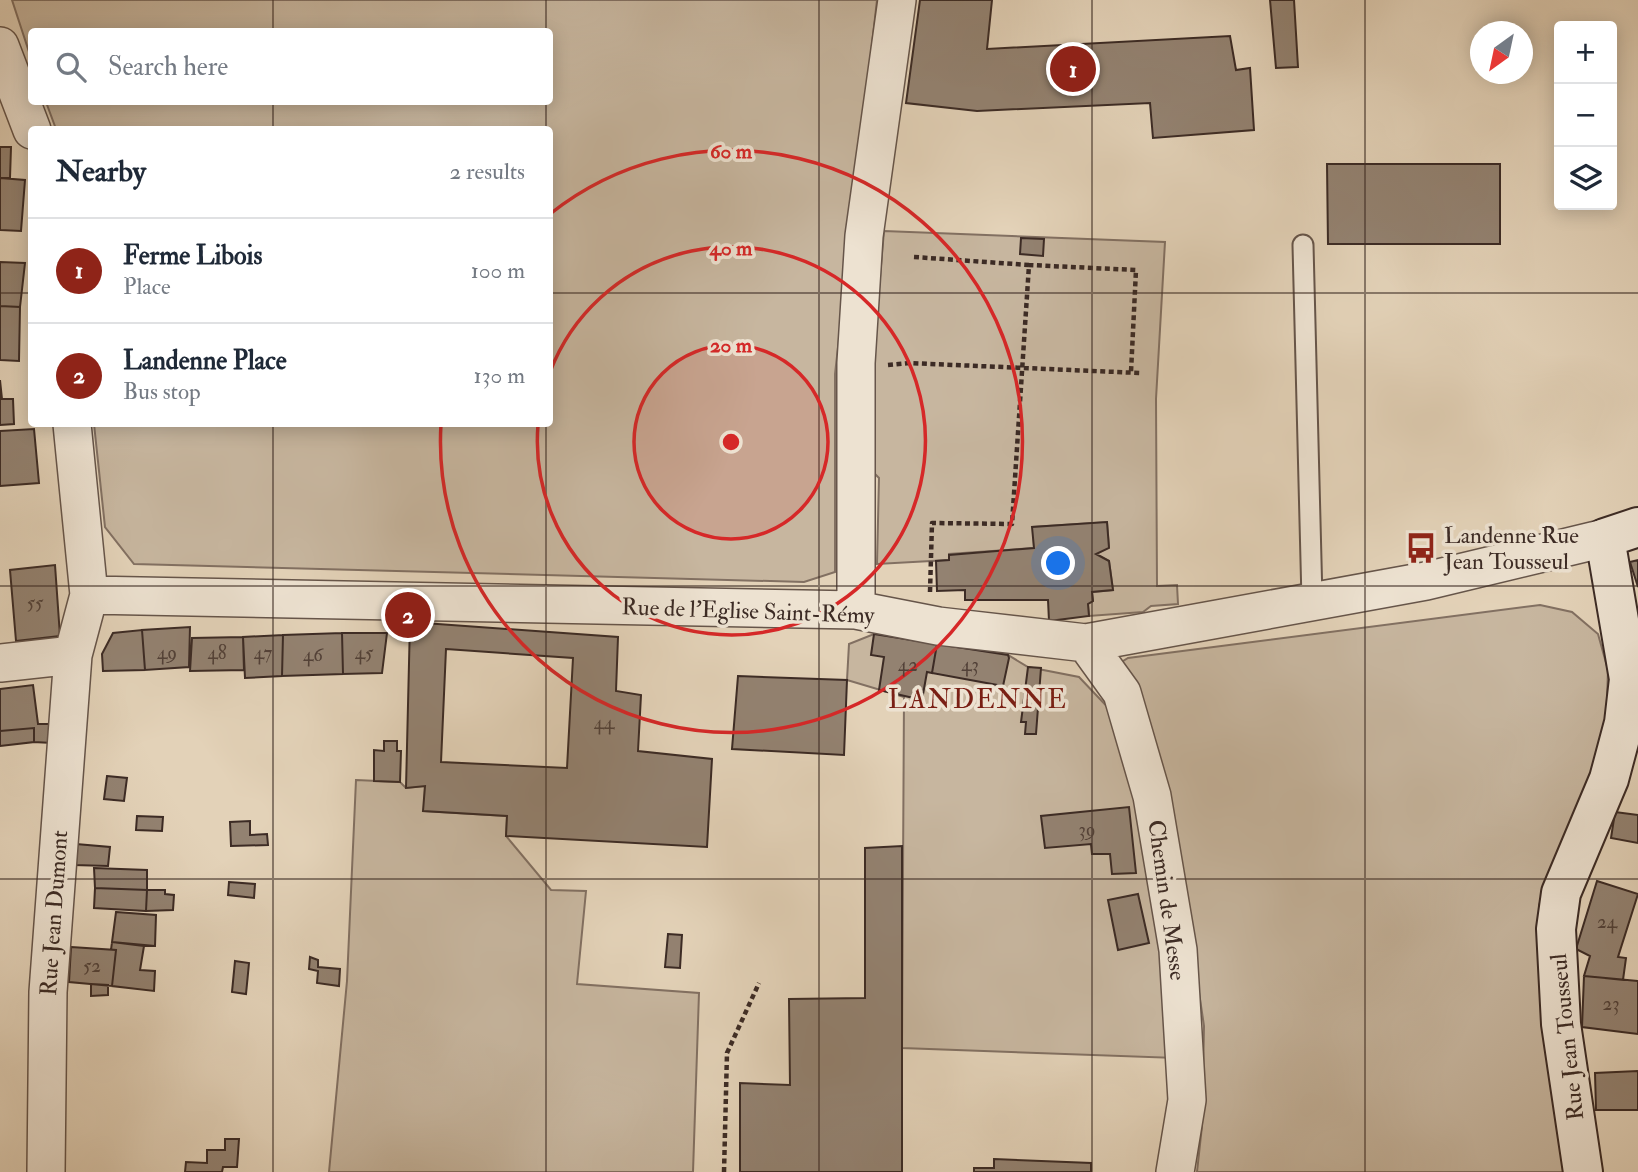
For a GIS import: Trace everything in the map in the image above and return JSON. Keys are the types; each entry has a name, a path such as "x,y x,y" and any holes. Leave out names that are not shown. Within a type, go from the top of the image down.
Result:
{"street":[{"path":"856,610 856,363 864,236 897,0"},
{"path":"0,46 30,126"},
{"path":"72,427 89,595"},
{"name":"Rue de l'Eglise Saint-Rémy","path":"89,595 856,610 930,624 1086,642 1426,581 1621,533"},
{"name":"Rue Jean Tousseul","path":"1583,1172 1560,1024 1556,929 1561,893 1609,779 1624,723 1629,679 1621,533"},
{"name":"Rue Jean Dumont","path":"46,1172 48,992 73,655 89,595"},
{"name":"Chemin de Messe","path":"1086,642 1122,694 1152,796 1175,937 1187,1100 1175,1172"},
{"path":"0,663 73,655"}],"lane":[{"path":"1303,245 1312,600"}],"path":[{"path":"914,257 1136,270 1131,372"},
{"path":"930,624 932,523 1012,524 1029,265"},
{"path":"856,363 1140,373"},
{"path":"724,1172 727,1053 759,983"}],"shaded area":[{"path":"12,0 877,0 835,374 835,572 804,582 134,564 105,527 94,427 553,427 553,126 55,126 47,105 553,105 553,28 28,28 28,49"},
{"path":"884,231 1165,242 1156,399 1157,586 1177,585 1178,604 1151,606 1143,612 1089,616 1088,604 1093,601 1092,592 1113,590 1109,561 1096,554 1109,547 1107,522 1033,527 1034,548 949,554 949,560 877,564 879,478 864,463"},
{"path":"1540,605 1572,612 1598,634 1608,670 1606,727 1593,776 1539,905 1570,1172 1197,1172 1202,1126 1204,1026 1180,864 1120,663 1128,658"},
{"path":"874,634 1008,655 1028,667 1079,677 1117,717 1140,803 1176,1058 902,1048 904,697 847,680 849,644"},
{"path":"356,780 400,782 406,788 425,786 424,811 507,816 506,836 551,890 586,891 577,984 699,993 693,1172 329,1172 347,981"}],"building":[{"path":"920,0 992,0 987,49 1230,36 1236,70 1250,68 1254,130 1153,138 1150,103 977,111 906,103"},
{"path":"1270,0 1294,0 1298,67 1276,68"},
{"path":"0,147 11,147 10,178 0,178"},
{"path":"1327,164 1500,164 1500,244 1328,244"},
{"path":"0,178 25,180 21,231 0,230"},
{"path":"1021,238 1044,239 1043,256 1020,254"},
{"path":"0,262 25,263 20,307 0,306"},
{"path":"0,306 20,307 19,361 0,360"},
{"path":"0,380 2,399 13,399 14,424 0,425"},
{"path":"34,429 39,483 0,486 0,431"},
{"path":"1107,522 1109,548 1096,554 1109,561 1113,590 1092,592 1093,601 1088,604 1089,616 1049,621 1048,600 965,600 965,590 937,591 936,561 949,560 949,555 1034,548 1032,527"},
{"path":"1638,560 1638,587 1630,562"},
{"path":"55,565 60,636 16,641 10,570"},
{"path":"410,622 618,637 616,691 641,695 638,751 712,759 707,847 506,836 507,816 423,811 425,786 406,788","holes":["446,649 573,658 567,768 441,762"]},
{"path":"190,627 189,667 145,670 142,630"},
{"path":"142,630 145,670 103,671 102,654 113,633"},
{"path":"342,633 343,674 282,676 283,635"},
{"path":"342,633 387,633 382,673 343,674"},
{"path":"874,634 937,644 932,673 927,672 922,700 879,690 884,657 871,655"},
{"path":"283,635 282,676 245,678 243,637"},
{"path":"243,637 244,670 190,671 192,638"},
{"path":"937,644 1008,655 1003,686 932,673"},
{"path":"1028,667 1041,668 1036,734 1025,734 1026,722 1021,722"},
{"path":"738,676 847,680 844,755 732,749"},
{"path":"33,685 38,724 53,724 52,743 34,742 34,728 0,731 0,689"},
{"path":"34,728 34,742 0,746 0,731"},
{"path":"384,741 397,741 397,751 401,751 400,782 374,781 374,750 384,751"},
{"path":"107,776 127,778 124,801 104,799"},
{"path":"1129,807 1136,873 1112,874 1110,854 1092,854 1091,844 1045,848 1041,816"},
{"path":"1615,812 1638,815 1638,843 1611,838"},
{"path":"137,816 163,817 162,831 136,830"},
{"path":"250,821 250,835 267,834 268,845 231,846 230,822"},
{"path":"76,844 110,847 108,866 74,865"},
{"path":"902,846 902,1172 740,1172 740,1083 790,1085 789,999 865,998 865,848"},
{"path":"94,868 147,870 147,890 95,888"},
{"path":"1597,881 1638,894 1618,957 1626,958 1623,980 1584,976 1590,956 1576,949"},
{"path":"229,882 255,884 254,898 228,895"},
{"path":"95,888 147,890 146,911 94,908"},
{"path":"147,890 165,890 165,894 174,895 173,910 146,911"},
{"path":"1138,894 1149,943 1118,950 1108,900"},
{"path":"116,912 156,915 155,946 112,942"},
{"path":"668,934 682,935 680,968 665,967"},
{"path":"112,942 144,946 140,970 155,971 154,991 112,986 116,950 111,950"},
{"path":"71,947 116,950 112,986 69,982"},
{"path":"310,957 318,960 318,967 340,969 339,986 317,983 318,971 309,969"},
{"path":"235,961 249,963 246,994 232,992"},
{"path":"1584,976 1638,981 1638,1034 1582,1027"},
{"path":"91,984 108,985 108,995 91,996"},
{"path":"1638,1071 1638,1110 1596,1110 1595,1073"},
{"path":"225,1139 239,1139 237,1167 223,1167 222,1172 185,1172 186,1162 207,1163 207,1150 225,1150"},
{"path":"994,1159 1091,1163 1091,1172 974,1172 974,1168 994,1168"}],"place":[{"name":"Ferme Libois","path":"1073,69"},
{"name":"Landenne Rue Jean Tousseul","path":"1421,548"},
{"name":"Landenne Place","path":"408,615"}],"district":[{"name":"LANDENNE","path":"978,700"}]}
